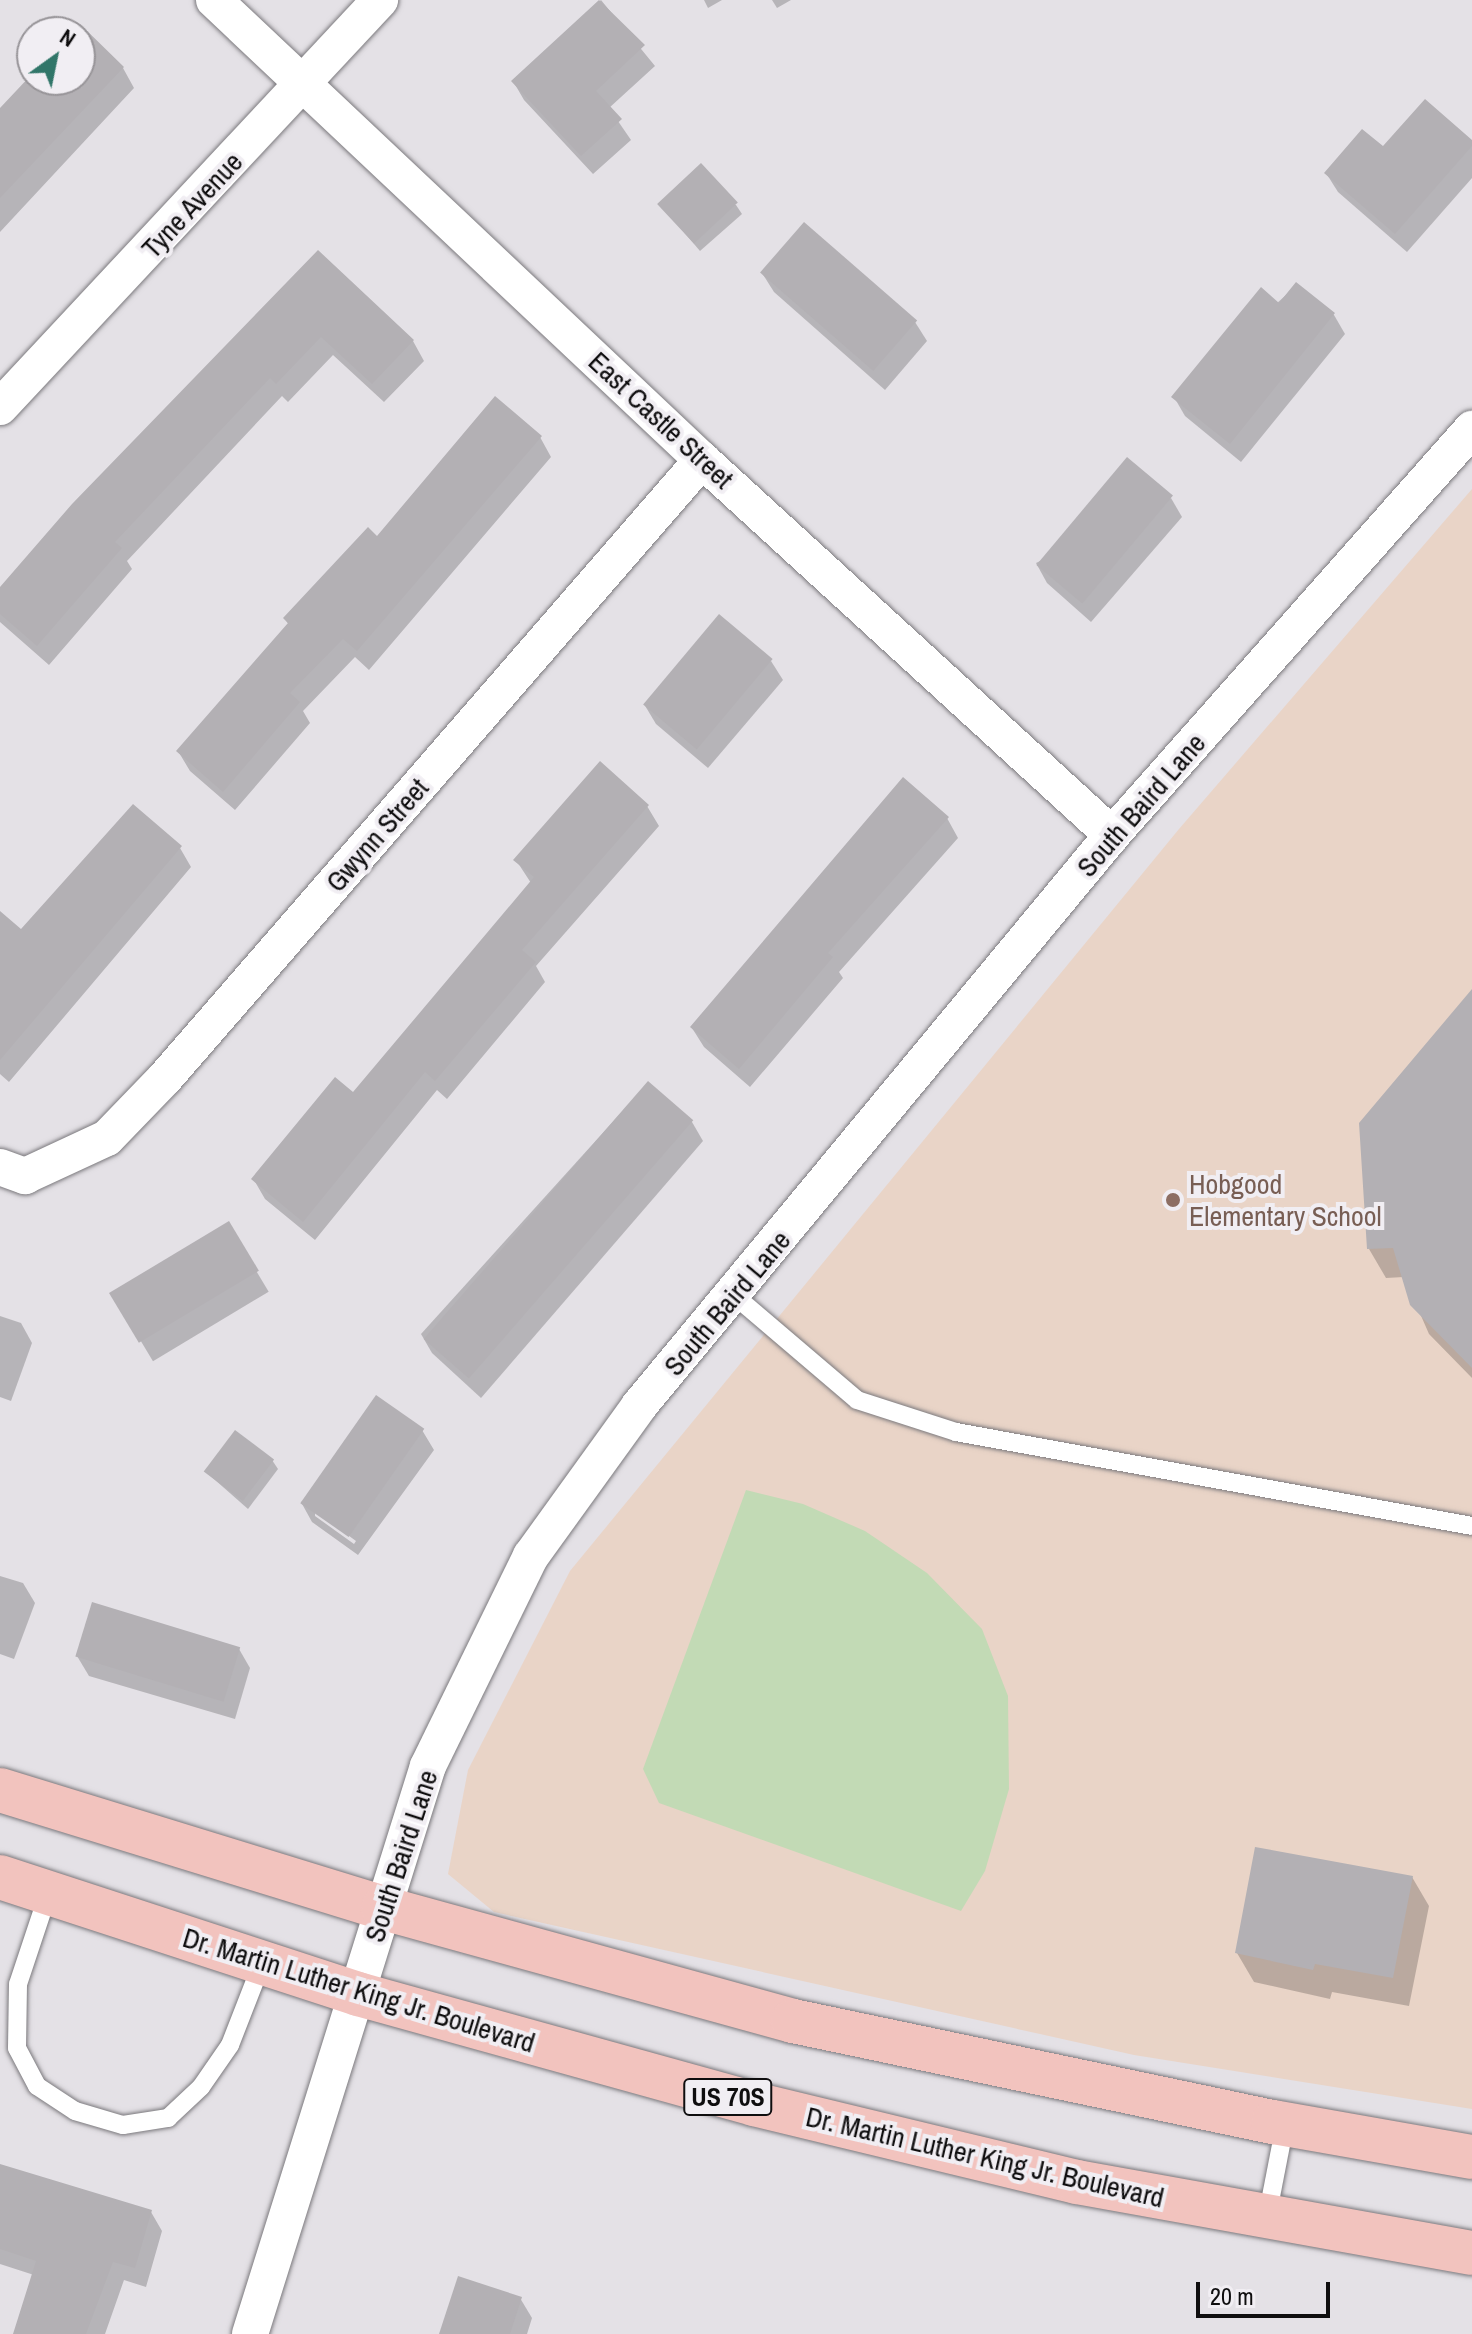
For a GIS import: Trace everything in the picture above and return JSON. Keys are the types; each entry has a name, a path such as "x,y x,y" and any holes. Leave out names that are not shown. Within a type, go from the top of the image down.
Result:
{"main road":[{"path":"0,1790 383,1908 793,2021 1285,2124 1472,2157"},
{"name":"Dr. Martin Luther King Jr. Boulevard","path":"0,1877 358,1994 769,2108 1077,2182 1472,2253"}],"street":[{"name":"East Castle Street","path":"214,0 702,460 1112,835"},
{"name":"Tyne Avenue","path":"0,407 306,84 380,0"},
{"name":"South Baird Lane","path":"250,2334 428,1766 531,1556 639,1406 735,1296 1112,835 1472,429"},
{"name":"Gwynn Street","path":"12,1172 107,1138 165,1078 702,460"}],"lane":[{"path":"735,1296 857,1400 956,1432 1472,1526"},
{"path":"48,1894 18,1984 17,2048 37,2086 75,2111 123,2125 168,2118 201,2087 230,2045 262,1963"},
{"path":"1267,2217 1285,2124"}],"shaded area":[{"name":"Hobgood Elementary School","path":"1472,489 1472,2109 1134,2055 494,1912 448,1874 468,1770 570,1571 1179,829"}],"green space":[{"path":"746,1490 803,1504 865,1531 927,1573 982,1629 1008,1696 1009,1789 985,1871 961,1911 659,1803 643,1769"}],"building":[{"path":"599,0 645,45 596,91 622,119 581,156 511,81"},
{"path":"96,40 124,67 0,198 0,108 16,91 16,96 96,96"},
{"path":"1425,99 1472,140 1472,146 1395,234 1324,173 1362,129 1383,146"},
{"path":"701,163 738,202 694,243 657,204"},
{"path":"804,222 917,320 873,371 760,273"},
{"path":"318,250 414,340 372,384 321,337 276,384 270,378 115,542 122,548 37,646 0,614 0,587 72,504"},
{"path":"1296,282 1335,313 1230,444 1171,397 1261,287 1279,303"},
{"path":"495,396 542,436 357,651 343,639 290,693 300,702 223,792 176,751 288,623 283,618 368,527 377,536"},
{"path":"1127,457 1173,496 1082,604 1036,565"},
{"path":"719,614 773,659 697,749 643,704"},
{"path":"600,761 649,805 522,950 536,962 435,1081 425,1072 303,1222 251,1179 335,1077 353,1092 534,877 513,860"},
{"path":"903,777 949,817 828,953 833,957 739,1069 690,1027"},
{"path":"133,804 182,846 0,1060 0,911 21,929"},
{"name":"Hobgood Elementary School","path":"1472,989 1472,1368 1410,1305 1393,1248 1367,1249 1359,1123"},
{"path":"648,1081 693,1120 469,1378 424,1339"},
{"path":"229,1221 259,1271 139,1343 109,1293"},
{"path":"376,1395 424,1429 349,1537 300,1503"},
{"path":"235,1430 274,1459 243,1501 204,1472"},
{"path":"92,1602 240,1647 224,1702 75,1657"},
{"path":"1255,1847 1413,1876 1393,1978 1315,1964 1313,1970 1235,1953"},
{"path":"0,2164 152,2210 135,2268 113,2262 86,2334 13,2334 36,2261 0,2249"},
{"path":"458,2276 522,2297 510,2334 439,2334"}],"place":[{"name":"Hobgood Elementary School","path":"1173,1200"}]}
